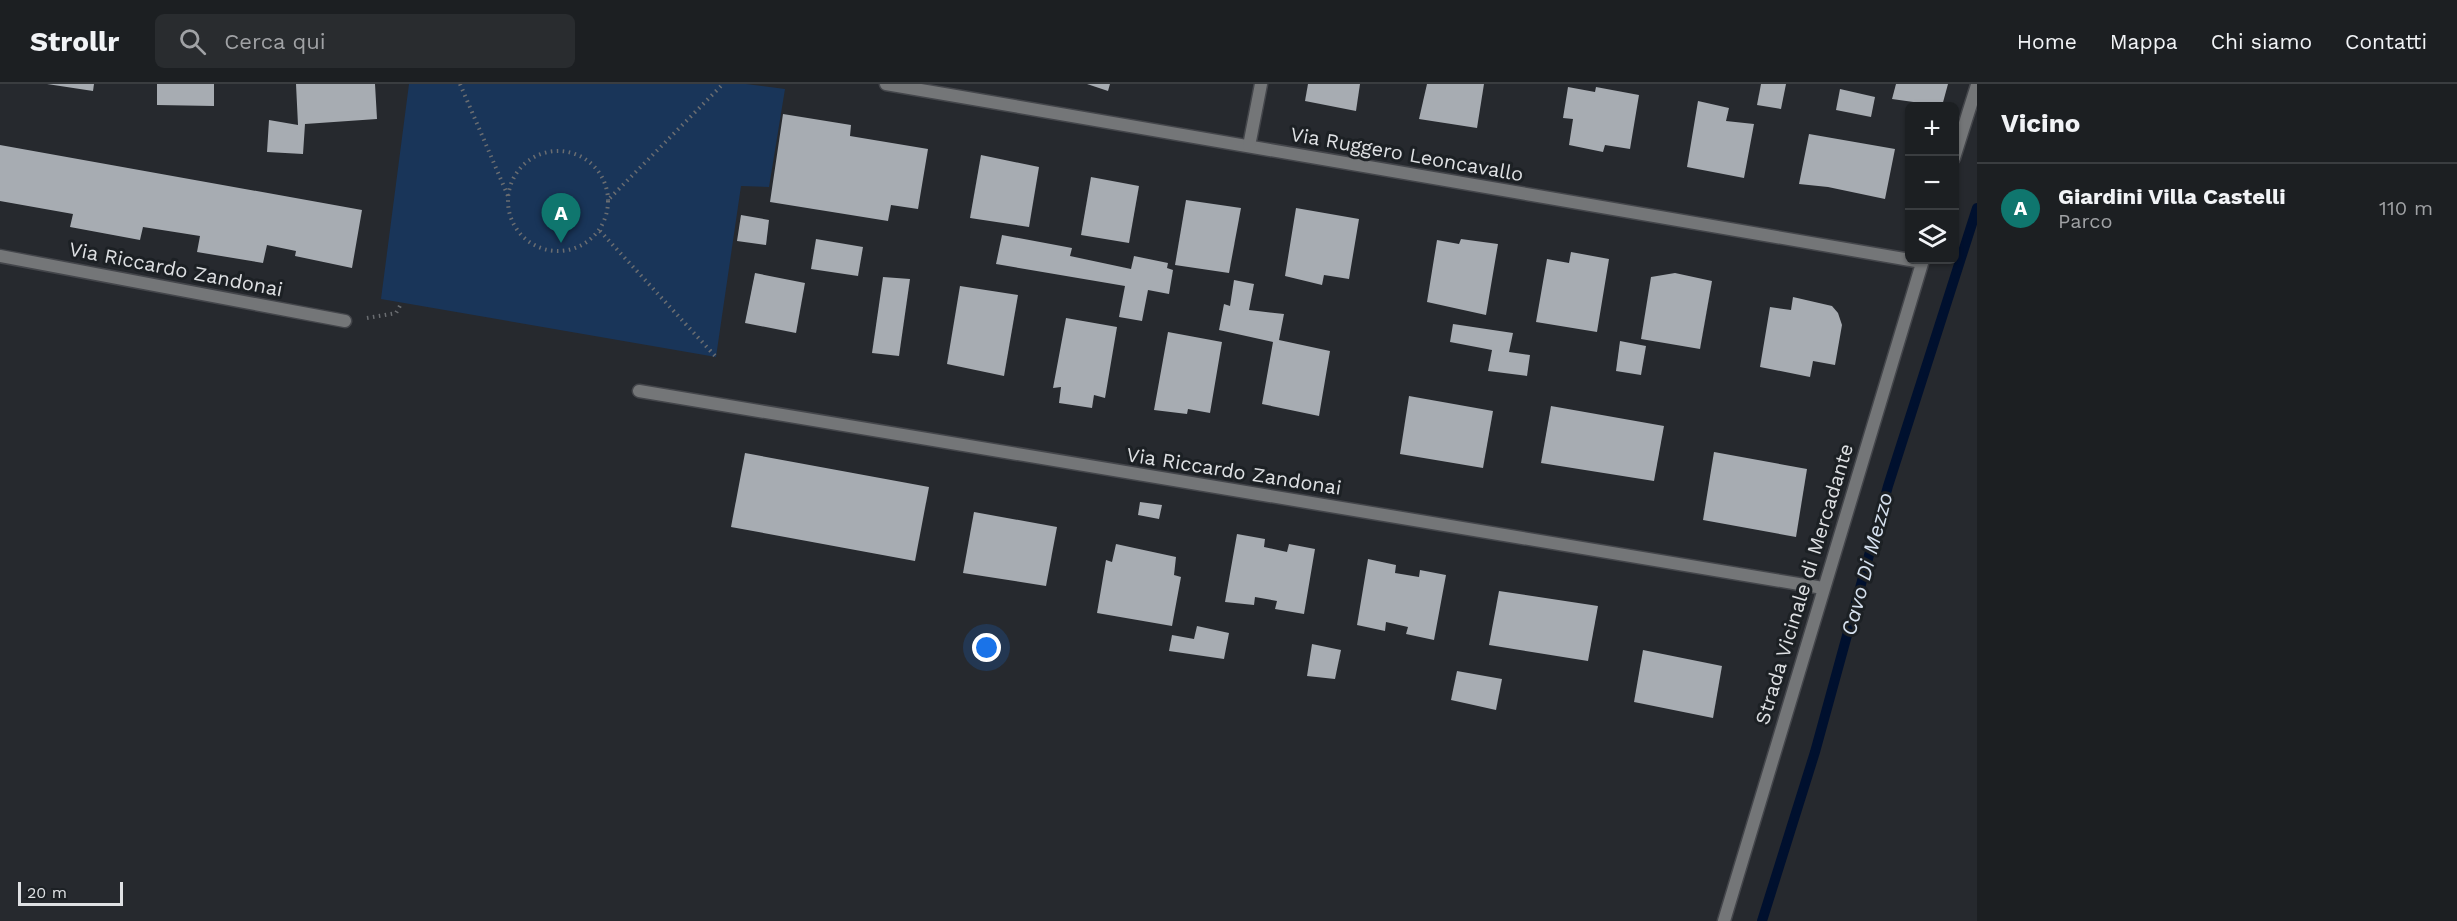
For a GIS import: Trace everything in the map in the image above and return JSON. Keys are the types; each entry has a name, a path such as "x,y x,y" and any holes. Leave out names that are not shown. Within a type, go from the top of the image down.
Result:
{"street":[{"name":"Via Ruggero Leoncavallo","path":"886,84 1905,258"},
{"path":"1249,146 1261,84"},
{"path":"1955,156 1977,85"},
{"name":"Via Riccardo Zandonai","path":"0,256 345,321"},
{"name":"Strada Vicinale di Mercadante","path":"1724,921 1921,264"},
{"name":"Via Riccardo Zandonai","path":"639,392 1823,588"}],"path":[{"path":"460,84 508,196"},
{"path":"609,198 723,84"},
{"path":"551,151 568,152 584,157 597,168 606,182 609,198 608,215 600,231 588,242 574,250 557,252 541,249 526,241 515,228 509,213 508,196 512,180 521,167 535,157 551,151"},
{"path":"600,231 716,357"},
{"path":"345,321 396,313 402,302"}],"shaded area":[{"path":"409,84 746,84 785,89 769,187 741,186 716,357 381,299"}],"building":[{"path":"47,84 94,84 93,91"},
{"path":"157,84 214,84 214,106 157,105"},
{"path":"296,84 375,84 377,119 305,124 303,154 267,152 269,120 298,125"},
{"path":"1087,84 1110,84 1108,91"},
{"path":"1308,84 1360,84 1356,111 1305,101"},
{"path":"1427,84 1484,84 1477,128 1419,119"},
{"path":"1761,84 1786,84 1781,109 1757,105"},
{"path":"1896,84 1948,84 1943,102 1892,99"},
{"path":"1568,87 1595,92 1596,87 1639,95 1630,149 1605,145 1603,152 1569,145 1573,119 1563,118"},
{"path":"1840,89 1875,97 1871,117 1836,110"},
{"path":"1698,101 1729,108 1726,121 1754,124 1744,178 1687,167"},
{"path":"783,114 851,125 850,136 928,149 918,209 891,205 888,221 770,202"},
{"path":"1809,134 1895,149 1885,199 1828,187 1799,184"},
{"path":"0,145 362,210 352,268 295,256 296,251 267,245 263,263 197,252 200,236 143,227 140,240 70,227 73,214 0,201"},
{"path":"981,155 1039,167 1029,227 970,218"},
{"path":"1091,177 1139,186 1129,243 1081,235"},
{"path":"1186,200 1241,208 1229,273 1175,265"},
{"path":"1296,208 1359,219 1349,279 1324,275 1322,285 1285,276"},
{"path":"741,215 769,220 766,245 737,241"},
{"path":"1002,235 1072,248 1070,256 1131,269 1134,256 1168,263 1167,268 1173,270 1169,294 1148,290 1142,321 1119,317 1125,286 996,264"},
{"path":"816,239 863,247 858,276 811,269"},
{"path":"1461,239 1498,244 1486,315 1427,302 1437,240 1459,244"},
{"path":"1571,252 1609,259 1597,332 1536,322 1547,259 1569,263"},
{"path":"755,273 805,283 796,333 745,323"},
{"path":"1675,273 1712,281 1700,349 1641,339 1651,277"},
{"path":"883,277 910,279 899,356 872,353"},
{"path":"1234,280 1254,284 1249,310 1284,314 1279,340 1330,351 1319,416 1262,404 1273,342 1219,330 1224,304 1230,306"},
{"path":"960,286 1018,295 1004,376 947,364"},
{"path":"1793,297 1832,306 1838,313 1842,325 1835,365 1813,361 1810,377 1760,367 1770,307 1791,310"},
{"path":"1066,318 1117,327 1105,398 1094,395 1092,408 1059,403 1061,387 1053,388"},
{"path":"1453,324 1513,333 1509,352 1530,355 1527,376 1488,371 1492,350 1450,342"},
{"path":"1168,332 1222,342 1210,413 1188,409 1187,414 1154,410"},
{"path":"1620,341 1646,346 1641,375 1616,371"},
{"path":"1409,396 1493,411 1483,468 1400,454"},
{"path":"1551,406 1664,426 1654,481 1541,463"},
{"path":"1714,452 1807,469 1796,537 1703,520"},
{"path":"745,453 929,487 915,561 731,527"},
{"path":"1140,502 1162,505 1159,519 1138,515"},
{"path":"974,512 1057,527 1046,586 963,573"},
{"path":"1237,534 1265,539 1264,547 1287,552 1289,544 1315,549 1304,614 1275,609 1277,601 1255,597 1254,605 1225,602"},
{"path":"1116,544 1176,557 1174,575 1181,577 1172,626 1097,613 1106,560 1112,562"},
{"path":"1368,559 1396,565 1395,573 1419,577 1420,570 1446,575 1434,640 1406,634 1408,627 1386,622 1385,631 1357,625"},
{"path":"1499,591 1598,606 1588,661 1489,645"},
{"path":"1197,626 1229,633 1224,659 1169,651 1172,635 1194,639"},
{"path":"1312,644 1341,650 1335,679 1307,676"},
{"path":"1643,650 1722,666 1713,718 1634,702"},
{"path":"1457,671 1502,679 1496,710 1451,700"}],"waterway":[{"name":"Cavo Di Mezzo","path":"1762,921 1815,752 1888,486 1977,208"}],"place":[{"name":"Giardini Villa Castelli","path":"561,243"}]}
